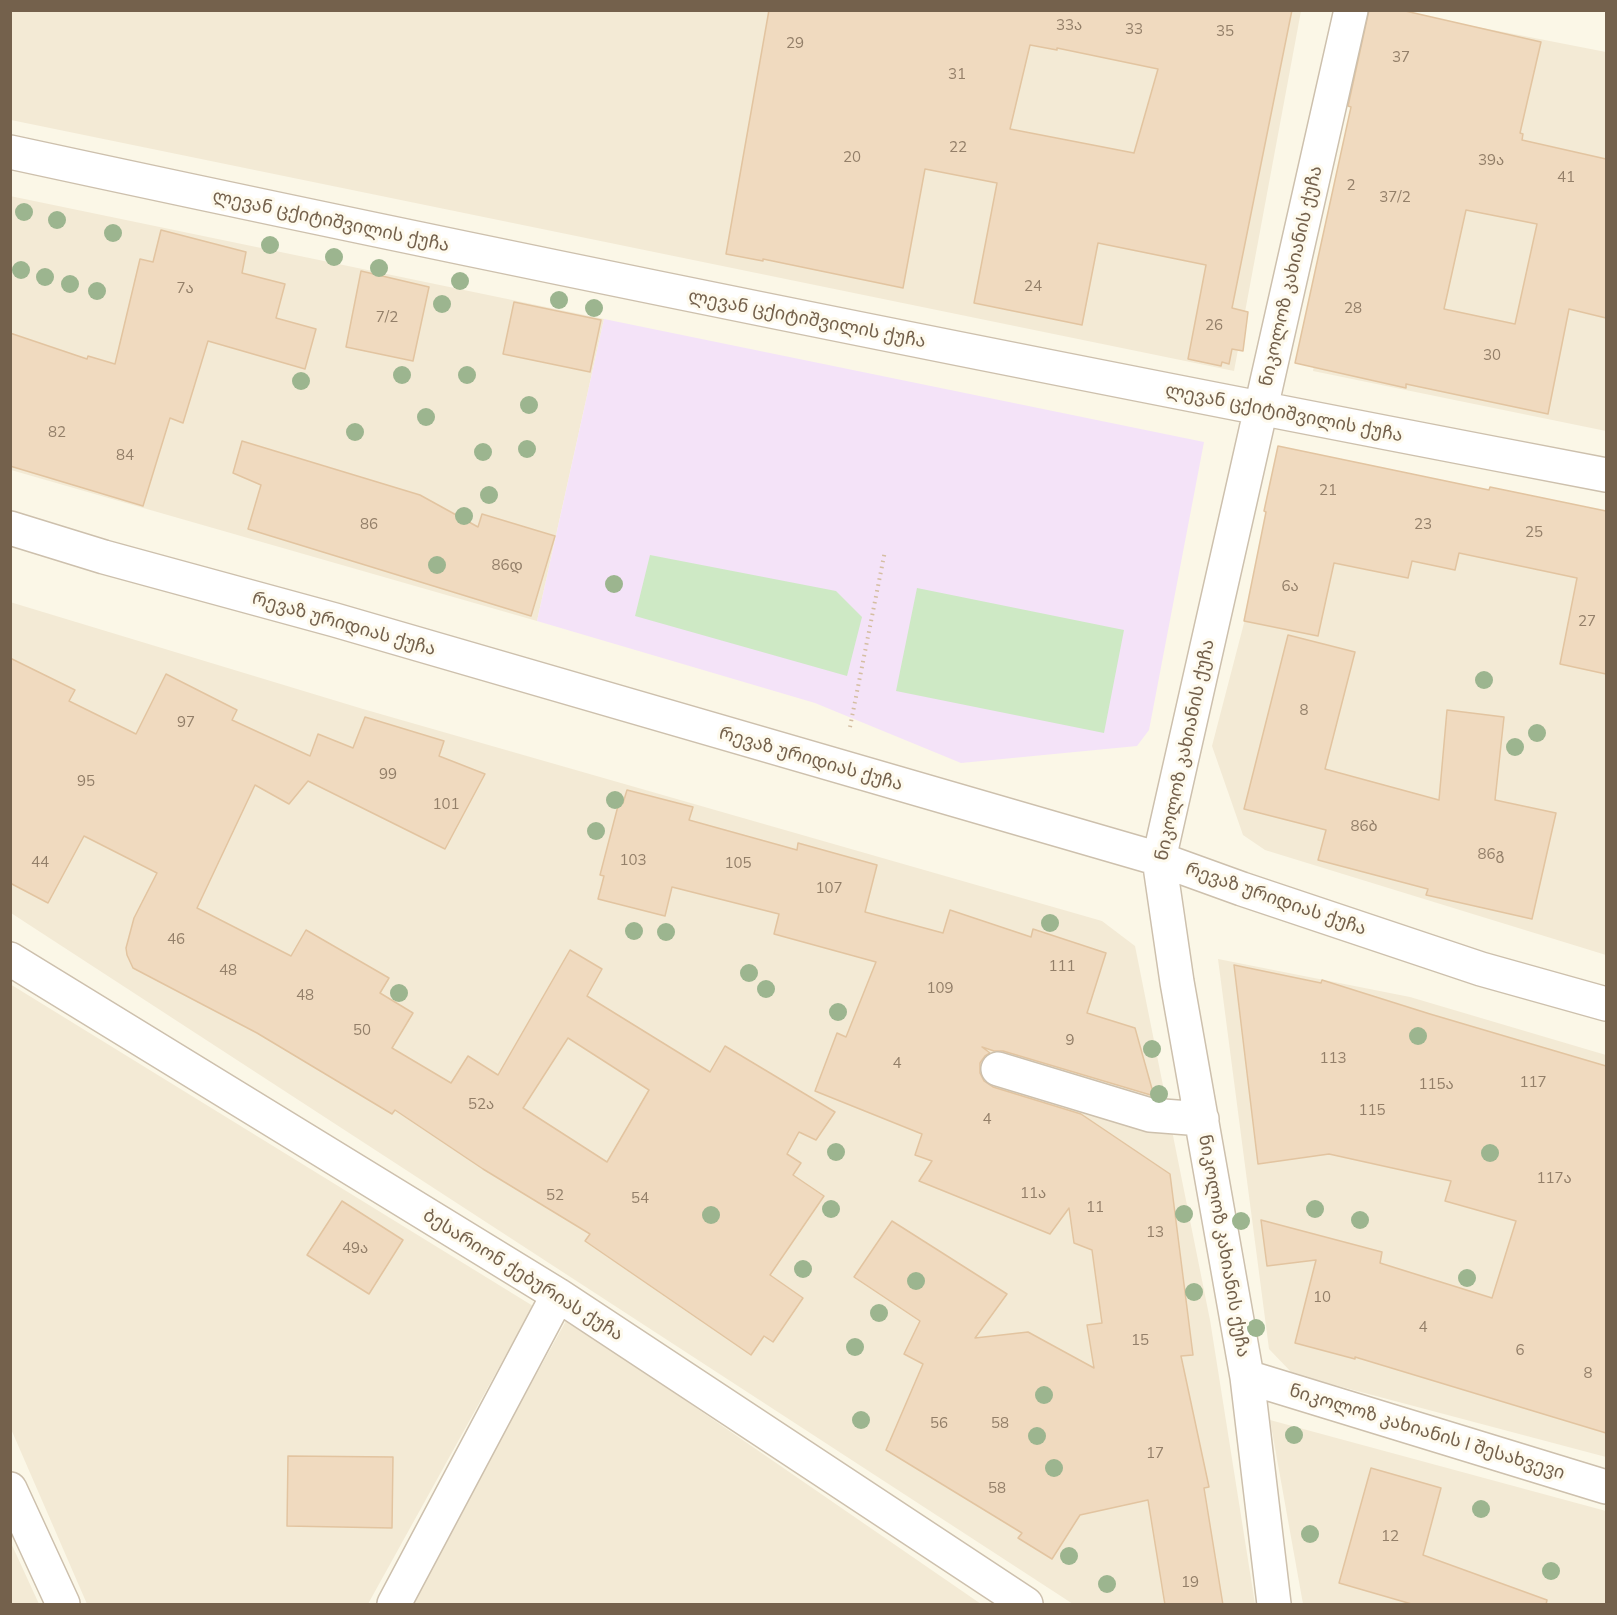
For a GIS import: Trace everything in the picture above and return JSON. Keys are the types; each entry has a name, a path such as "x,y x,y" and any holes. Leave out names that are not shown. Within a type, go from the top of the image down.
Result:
{"street":[{"name":"ნიკოლოზ კახიანის ქუჩა","path":"1274,1605 1247,1377 1176,973 1159,859 1351,10"},
{"name":"ლევან ცქიტიშვილის ქუჩა","path":"10,152 683,294 1606,475"},
{"name":"რევაზ ურიდიას ქუჩა","path":"10,528 104,557 335,620 1159,859 1481,969 1606,1004"},
{"name":"ბესარიონ ქებურიას ქუჩა","path":"10,959 558,1294 1026,1605"},
{"path":"998,1069 1150,1115 1202,1119"},
{"path":"394,1605 558,1294"},
{"name":"ნიკოლოზ კახიანის I შესახვევი","path":"1247,1377 1606,1487"},
{"path":"10,1489 63,1605"}],"path":[{"path":"849,728 885,551"}],"shaded area":[{"path":"10,11 1301,11 1234,371 11,120"},
{"path":"1377,11 1396,11 1606,52 1606,431 1313,371"},
{"path":"10,196 604,319 537,621 11,470"},
{"path":"604,319 1204,442 1149,730 1137,746 961,763 815,703 537,621"},
{"path":"1288,454 1606,511 1606,955 1265,850 1243,835 1212,746"},
{"path":"10,602 363,709 1102,921 1135,946 1210,1320 1255,1604 1073,1604 11,913"},
{"path":"1218,959 1410,997 1606,1055 1606,1457 1293,1374 1269,1349"},
{"path":"10,984 533,1306 368,1604 87,1604 11,1429"},
{"path":"567,1319 981,1604 409,1604"},
{"path":"1270,1420 1606,1511 1606,1604 1303,1604"},
{"path":"11,1543 39,1604 11,1604"}],"green space":[{"path":"650,555 836,591 862,617 847,676 635,616"},
{"path":"917,588 1124,630 1104,733 896,691"}],"building":[{"path":"769,10 1292,10 1232,308 1248,312 1243,351 1232,349 1229,364 1222,362 1221,366 1188,359 1206,265 1098,243 1082,325 974,303 997,183 925,169 903,288 763,259 763,261 726,254","holes":["1030,45 1057,50 1057,48 1158,69 1134,153 1010,129"]},
{"path":"1369,10 1401,10 1541,42 1520,133 1523,134 1522,140 1606,159 1606,318 1569,309 1548,414 1406,384 1406,388 1295,363 1351,107 1348,106","holes":["1466,210 1537,224 1515,324 1444,309"]},
{"path":"161,230 246,252 242,273 285,284 276,318 316,329 305,369 208,341 183,423 170,418 143,506 10,466 10,333 87,359 88,356 115,364 140,259 153,262"},
{"path":"361,271 429,287 413,361 346,347"},
{"path":"514,302 601,320 590,372 503,354"},
{"path":"242,441 420,495 478,527 482,514 555,536 531,616 248,529 261,485 233,473"},
{"path":"1278,446 1489,490 1490,487 1606,511 1606,674 1560,664 1577,578 1459,553 1455,570 1412,561 1408,578 1334,563 1318,636 1244,621"},
{"path":"1288,635 1355,652 1325,769 1439,800 1447,710 1504,717 1495,800 1556,813 1532,919 1426,895 1428,889 1318,860 1326,830 1244,809"},
{"path":"10,658 75,690 69,701 136,734 166,674 237,710 232,720 310,756 318,734 353,748 365,717 444,741 439,756 485,774 445,849 308,781 289,804 255,785 197,908 291,956 306,930 389,978 380,993 413,1013 392,1048 451,1083 468,1056 498,1075 570,950 602,969 587,996 710,1072 725,1046 835,1112 816,1140 799,1132 787,1154 801,1163 793,1175 824,1196 770,1275 803,1298 773,1342 764,1336 751,1355 585,1241 590,1234 483,1169 395,1110 392,1114 257,1033 133,968 126,948 134,918 157,873 84,836 48,903 10,883","holes":["568,1038 649,1090 607,1162 523,1108"]},
{"path":"627,790 693,807 689,820 797,850 798,843 877,865 865,912 943,933 950,910 1031,937 1033,929 1106,953 1087,1013 1135,1028 1154,1096 1003,1051 982,1047 990,1053 980,1063 980,1073 984,1081 993,1087 1081,1114 1170,1174 1193,1355 1181,1356 1209,1487 1204,1488 1223,1605 1165,1605 1148,1500 1080,1515 1052,1559 1018,1538 1022,1533 886,1450 923,1364 904,1354 920,1321 854,1277 892,1221 1007,1294 975,1338 1028,1332 1094,1368 1087,1325 1102,1323 1092,1250 1074,1243 1069,1208 1050,1234 919,1181 932,1161 915,1155 922,1134 815,1091 837,1033 846,1037 876,962 774,934 779,914 672,887 665,916 598,899 604,876 600,875 619,802 623,803"},
{"path":"1234,965 1321,983 1322,980 1606,1066 1606,1433 1355,1357 1355,1359 1295,1343 1316,1260 1267,1266 1261,1220 1382,1252 1380,1263 1492,1298 1516,1221 1445,1201 1451,1181 1329,1154 1258,1164"},
{"path":"342,1201 403,1240 369,1294 307,1255"},
{"path":"288,1456 393,1457 392,1528 287,1526"},
{"path":"1371,1468 1441,1488 1423,1555 1547,1600 1546,1605 1415,1605 1339,1583"}]}
